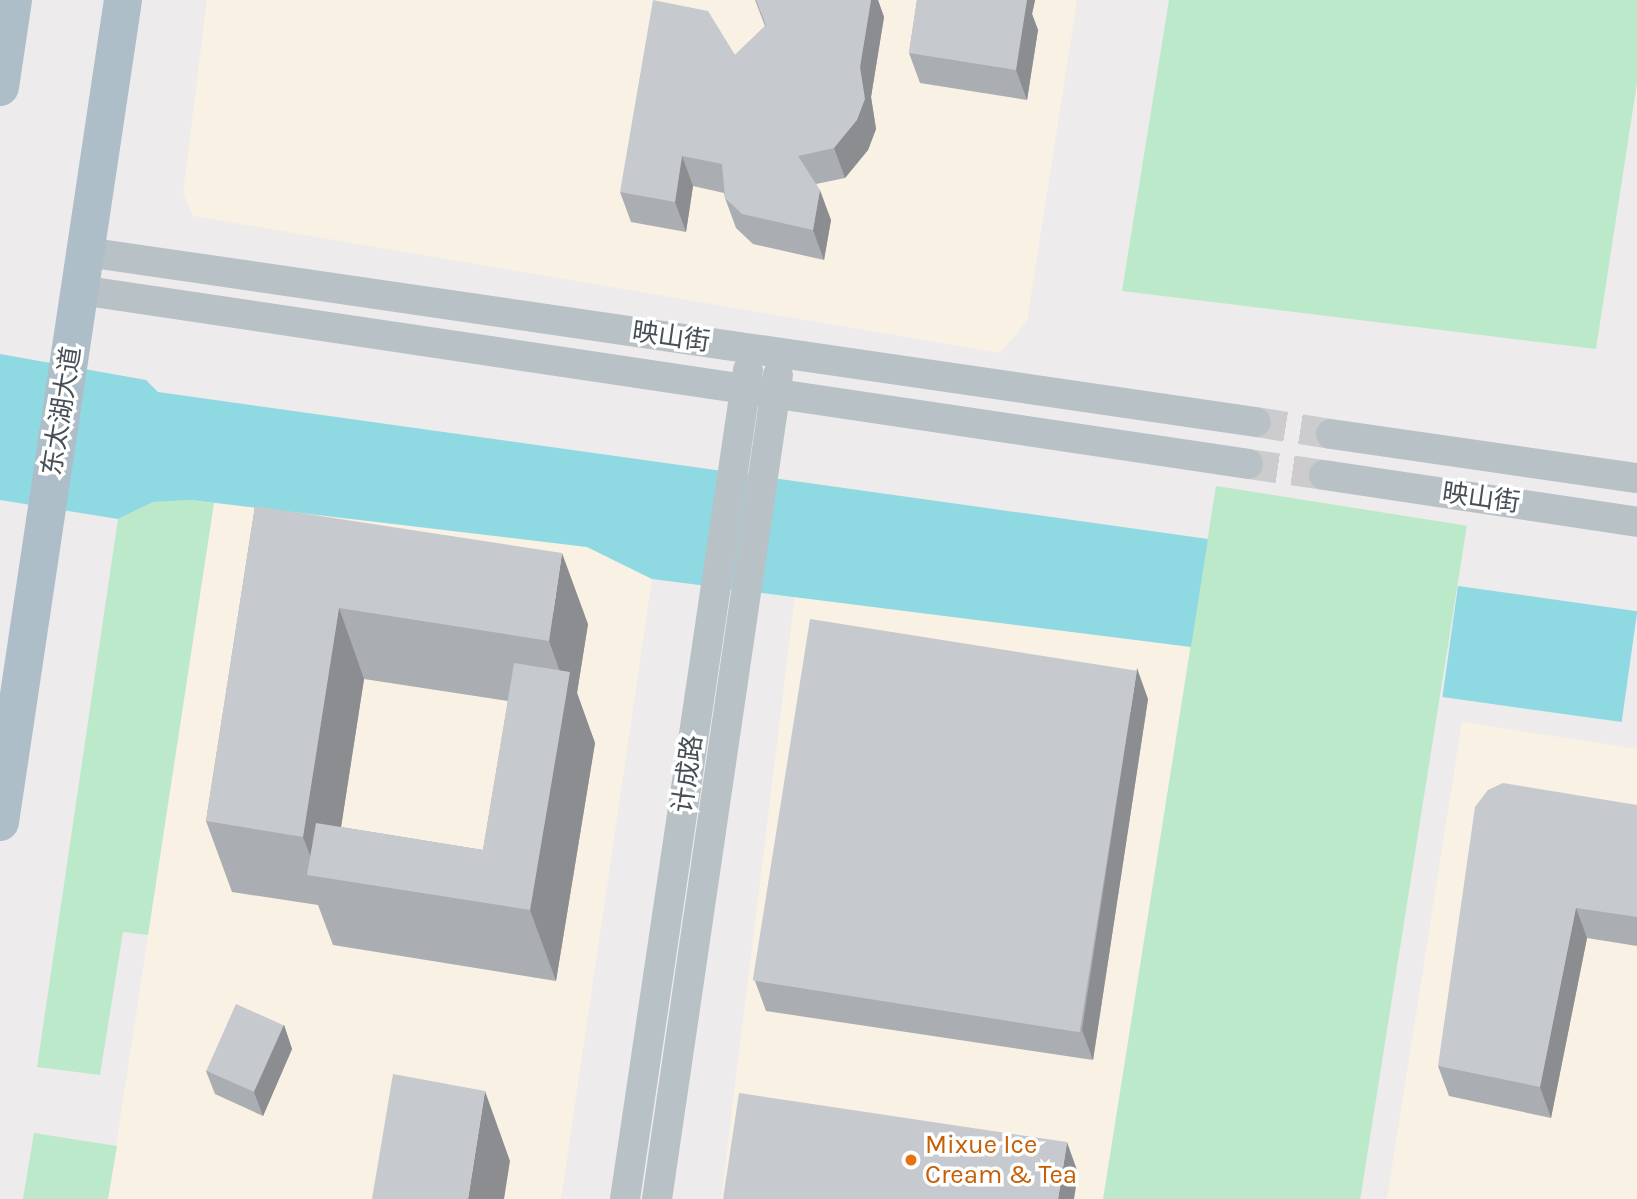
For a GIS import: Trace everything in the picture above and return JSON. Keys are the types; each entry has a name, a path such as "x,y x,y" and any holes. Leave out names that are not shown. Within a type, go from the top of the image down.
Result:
{"main road":[{"path":"0,87 13,0"},
{"name":"东太湖大道","path":"0,822 123,0"}],"street":[{"name":"映山街","path":"86,252 1256,422"},
{"name":"映山街","path":"80,290 1248,464"},
{"name":"计成路","path":"625,1199 751,349"},
{"name":"计成路","path":"657,1199 781,353"},
{"name":"映山街","path":"1331,434 1637,478"},
{"name":"映山街","path":"1324,475 1637,522"}],"shaded area":[{"path":"207,0 1077,0 1027,321 1000,353 193,216 183,194"},
{"path":"214,503 587,547 652,579 561,1199 108,1199"},
{"path":"795,597 1191,646 1123,1199 721,1199"},
{"path":"1462,722 1637,749 1637,1199 1387,1199"}],"green space":[{"path":"1169,0 1637,0 1637,83 1596,349 1122,291"},
{"path":"1216,486 1467,526 1360,1199 1103,1199"},
{"path":"191,500 214,503 148,935 123,932 100,1075 37,1067 118,519 153,502"},
{"path":"34,1133 117,1146 108,1199 23,1199"}],"water":[{"path":"0,354 146,380 158,392 1208,539 1191,647 652,579 587,547 191,500 153,502 118,519 0,500"},
{"path":"1458,586 1637,611 1622,722 1442,697"}],"building":[{"path":"653,0 708,11 735,55 766,25 756,0 871,0 860,67 865,99 857,120 834,148 798,156 820,190 813,230 742,214 725,198 722,164 682,156 675,202 620,192"},
{"path":"917,0 1027,0 1016,70 909,53"},
{"path":"255,506 562,553 549,641 339,608 303,837 206,821"},
{"path":"810,619 1137,671 1080,1032 753,980"},
{"path":"514,663 570,672 530,910 307,875 316,823 483,850"},
{"path":"1503,783 1637,805 1637,917 1576,908 1540,1087 1438,1066 1475,807 1488,790"},
{"path":"236,1004 284,1025 254,1092 206,1071"},
{"path":"393,1074 485,1091 468,1199 372,1199"},
{"path":"739,1093 1067,1142 1058,1199 723,1199"}],"tunnel":[{"path":"1256,422 1331,434"},
{"path":"1248,464 1324,475"}],"place":[{"name":"Mixue Ice Cream & Tea","path":"911,1160"}]}
